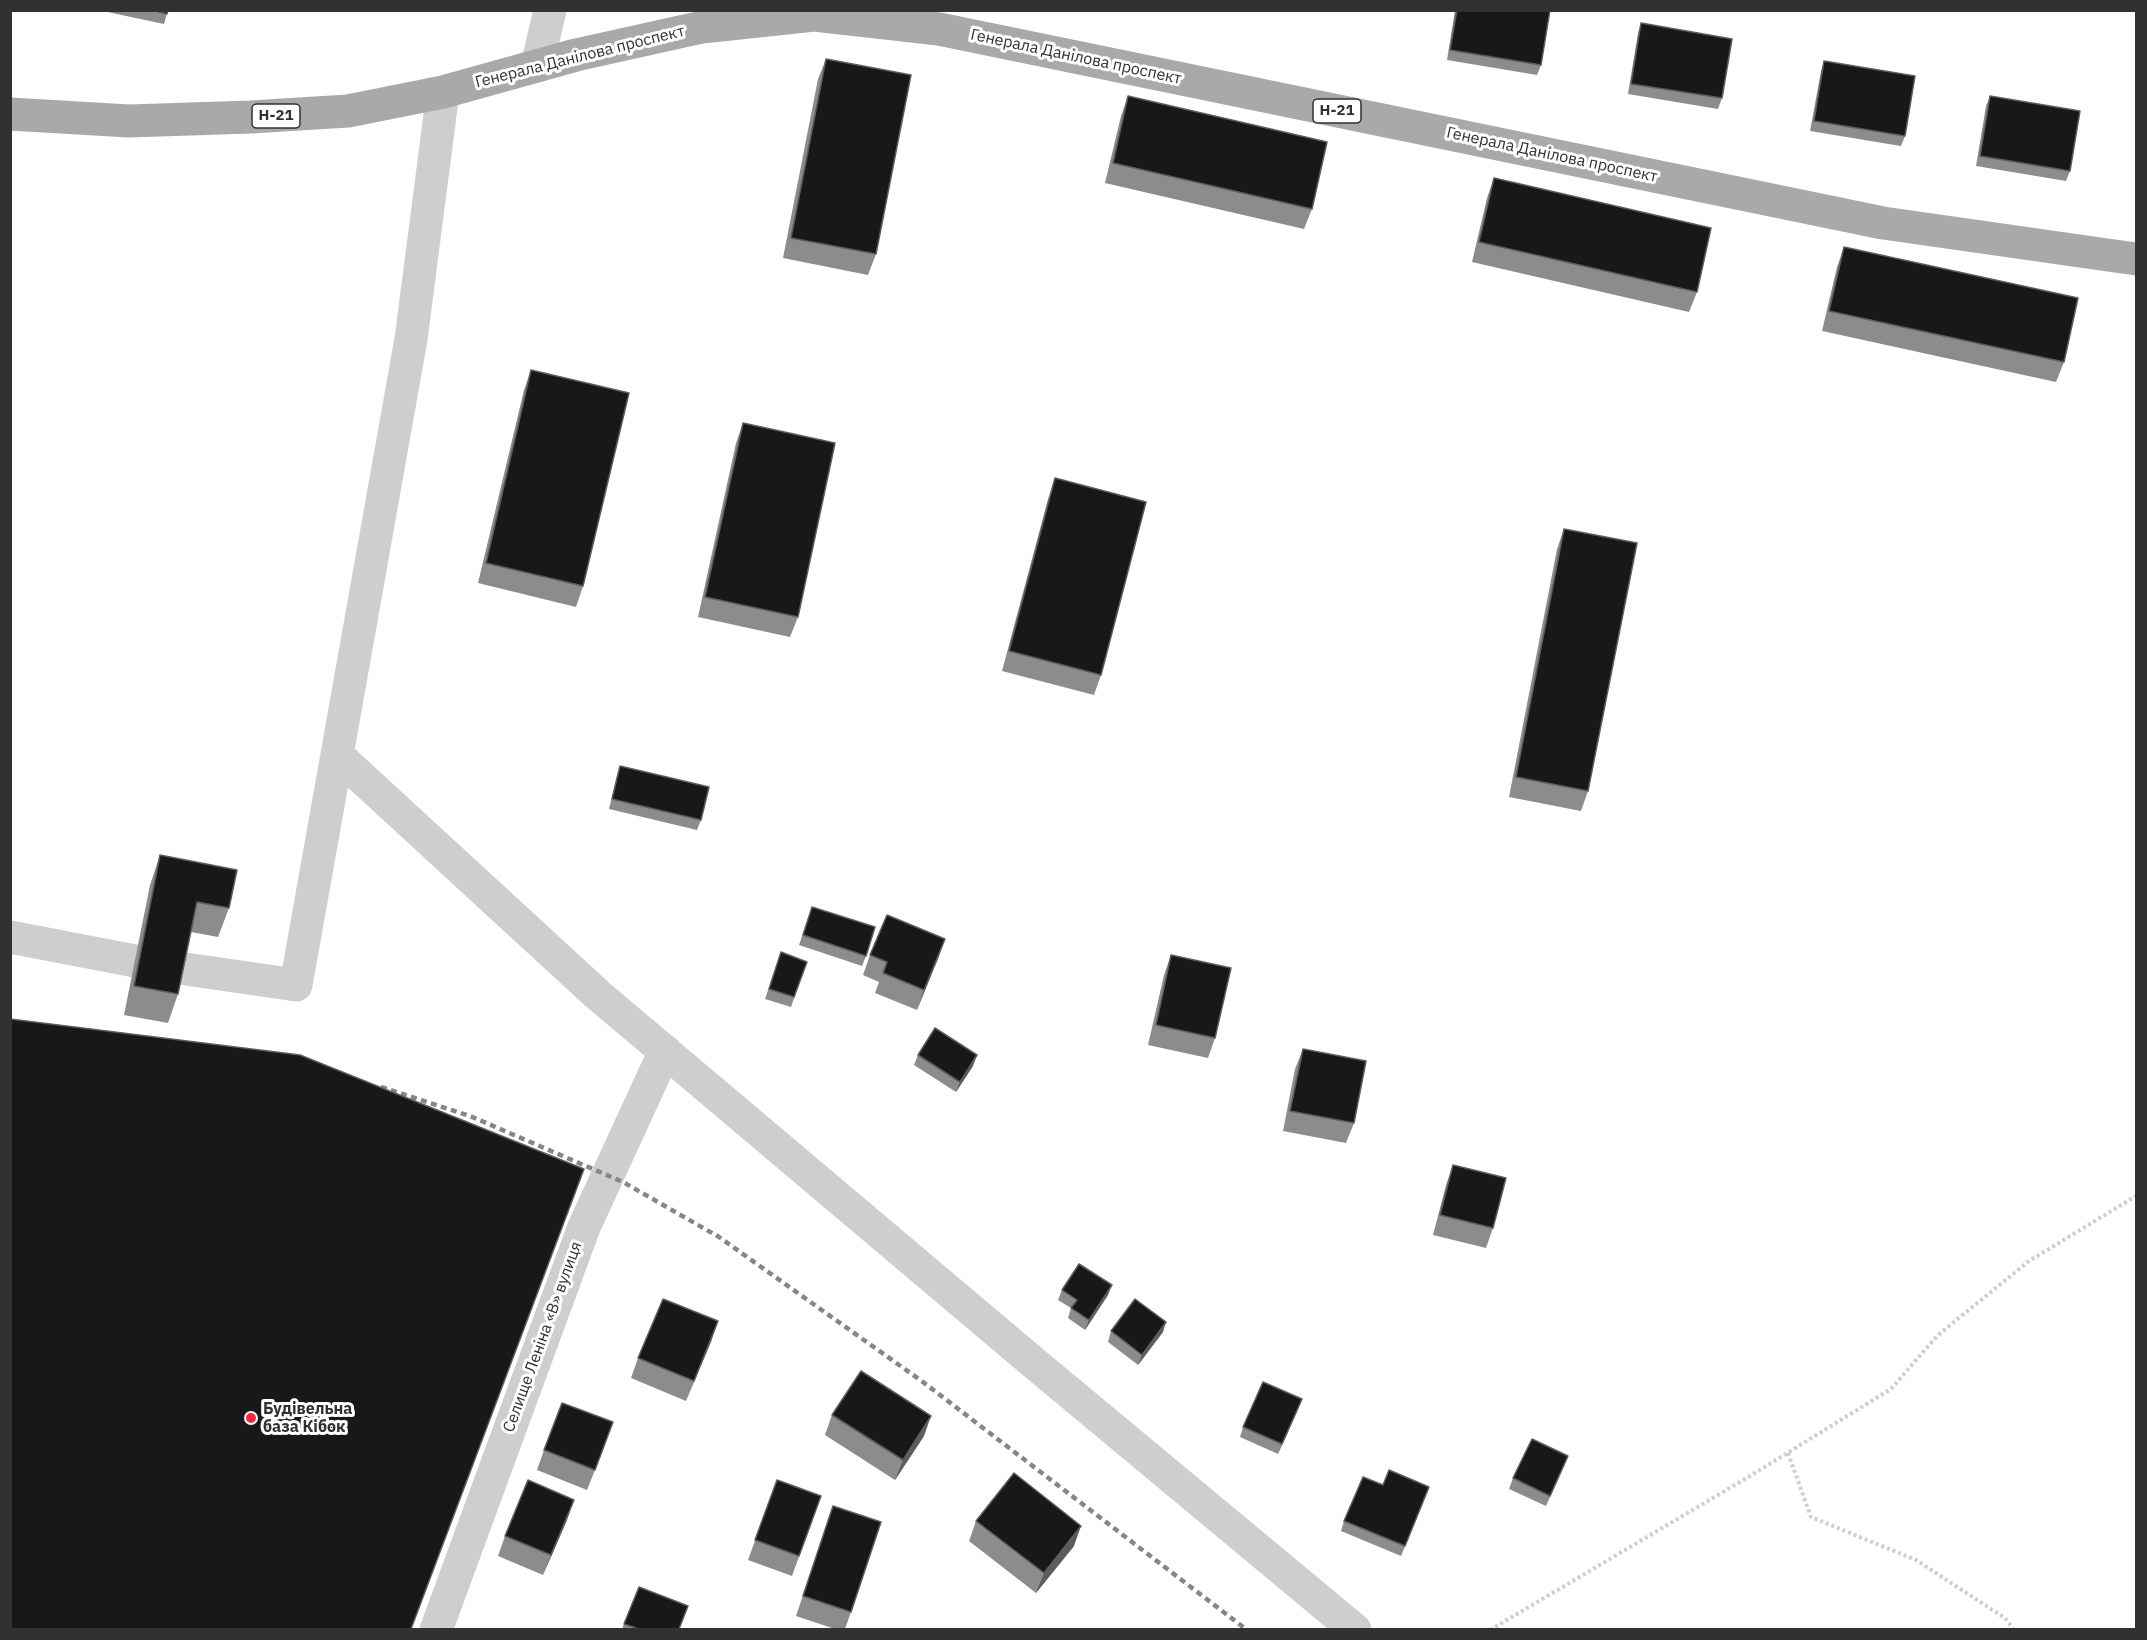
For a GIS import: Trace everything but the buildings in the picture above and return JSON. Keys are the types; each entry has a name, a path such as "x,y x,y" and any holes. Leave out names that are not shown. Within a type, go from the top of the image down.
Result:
{"main road":[{"name":"Генерала Данілова проспект","path":"10,114 129,121 348,111 443,92 576,56 702,27 814,15 939,29 1872,221 2136,260"}],"street":[{"path":"537,66 550,10"},
{"path":"178,968 296,985 411,339 443,92"},
{"path":"337,755 598,995 1034,1364 1355,1629"},
{"path":"10,937 135,962"},
{"name":"Селище Леніна «В» вулиця","path":"436,1629 584,1227 665,1052"}],"path":[{"path":"1490,1629 1788,1453 1891,1389 1938,1335 2030,1261 2136,1196"},
{"path":"1788,1453 1811,1517 1916,1560 2005,1618 2014,1629"}],"railway":[{"path":"381,1087 470,1116 623,1182 719,1237 923,1382 1247,1630"}],"place":[{"name":"Будівельна база Кібок","path":"251,1418"}]}
